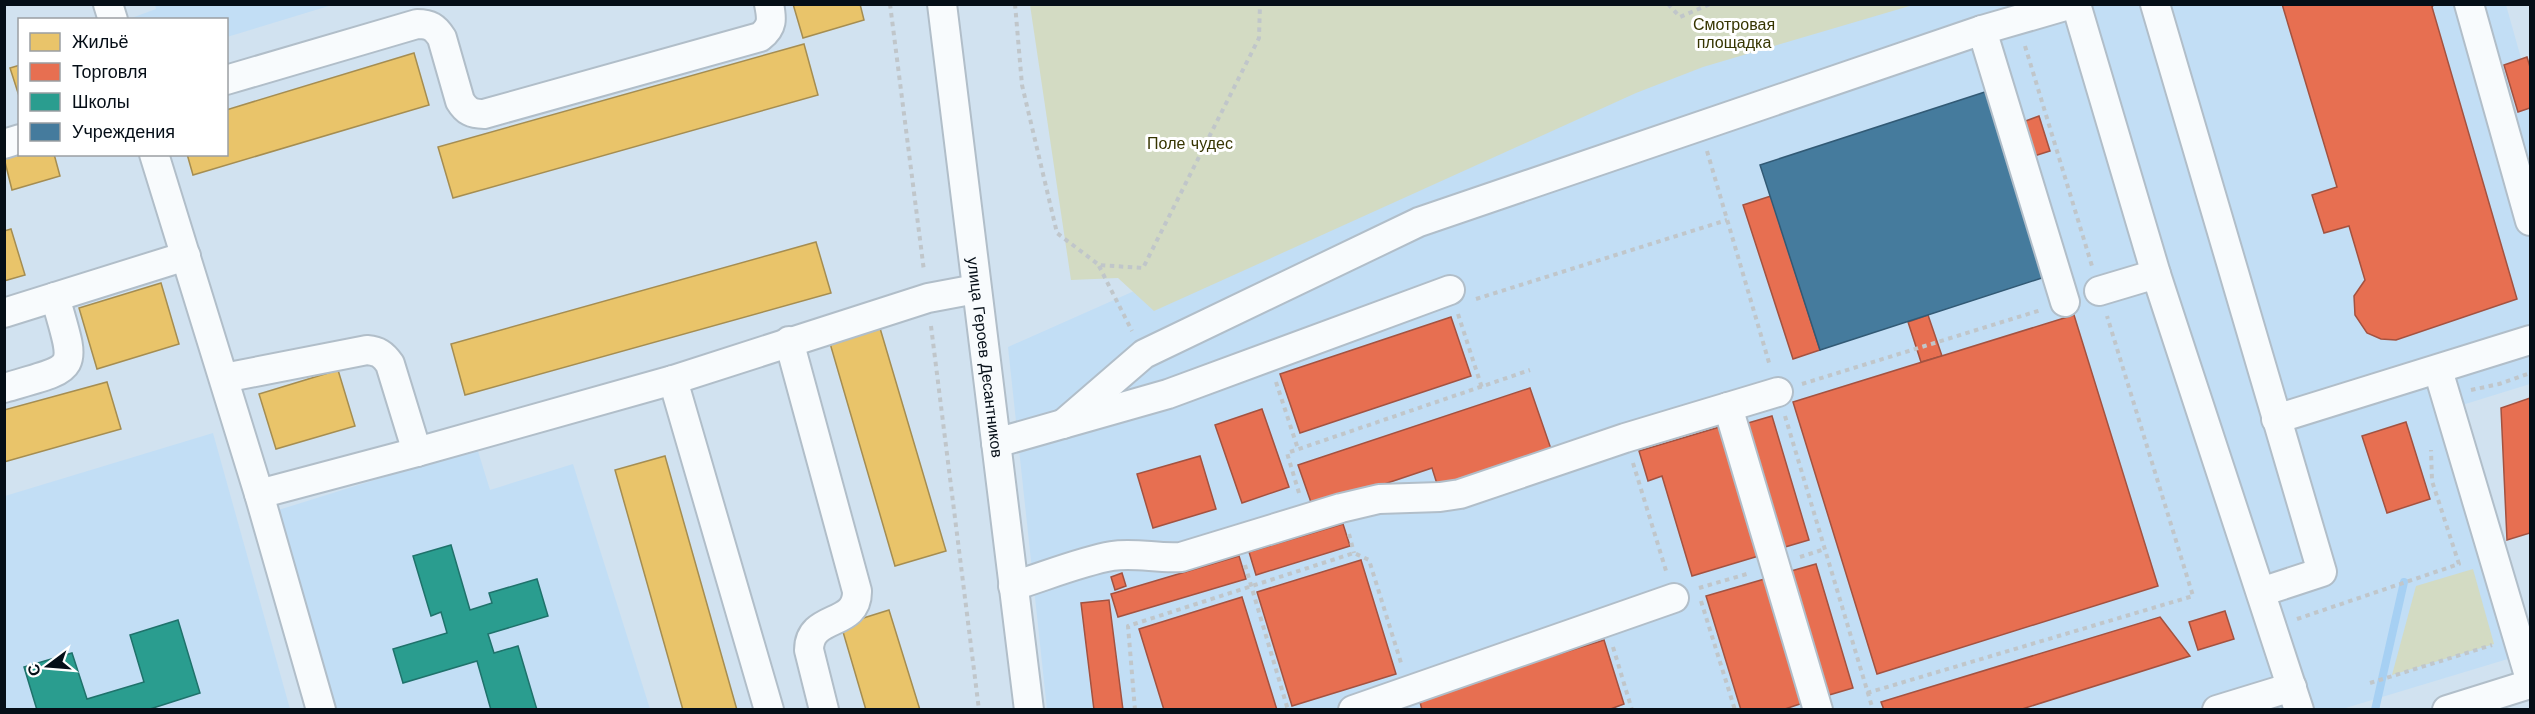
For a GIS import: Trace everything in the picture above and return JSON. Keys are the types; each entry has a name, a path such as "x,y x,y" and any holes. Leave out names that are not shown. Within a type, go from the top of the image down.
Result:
{"street":[{"path":"228,79 417,24 427,24 436,29 442,38 460,101 465,109 474,114 484,114 760,37 768,31 772,20 769,4"},
{"name":"улица Героев Десантников","path":"942,4 1029,710"},
{"path":"1063,424 1144,354 1419,222 1982,30 2074,4 2156,274 2296,698 2217,710"},
{"path":"2155,4 2322,572 2261,592"},
{"path":"2469,4 2530,221"},
{"path":"1982,30 2065,302"},
{"path":"155,156 259,494 321,710"},
{"path":"4,313 186,256"},
{"path":"2099,291 2156,274"},
{"path":"259,494 673,380 928,298 976,289"},
{"path":"4,388 57,373 65,368 70,358 70,348 55,297"},
{"path":"996,443 1168,394 1268,357 1453,298"},
{"path":"2276,419 2442,383 2530,340"},
{"path":"789,341 857,591 857,600 853,609 820,627 809,641 809,650 824,710"},
{"path":"224,378 367,350 376,351 390,364 417,452"},
{"path":"673,380 769,710"},
{"path":"2442,383 2530,679"},
{"path":"1013,586 1112,556 1139,555 1161,559 1181,557 1307,518 1379,499 1461,494 1625,438 1778,392"},
{"path":"1728,407 1818,710"},
{"path":"1353,710 1686,593"},
{"path":"2447,710 2530,684"}],"path":[{"path":"890,4 979,710"},
{"path":"1016,4 1022,86 1057,233 1099,265 1144,354"},
{"path":"1099,265 1143,268 1259,38 1260,4"},
{"path":"1668,4 1680,17 1710,4"},
{"path":"1867,693 2193,596 2017,20"},
{"path":"1482,388 1453,298 1727,220"},
{"path":"1778,392 2065,302"},
{"path":"1268,357 1298,449"},
{"path":"1307,518 1287,453 1530,370"},
{"path":"2442,383 2499,384 2530,373"},
{"path":"1625,438 1735,710"},
{"path":"2273,627 2459,564 2432,481 2431,439"},
{"path":"1238,541 1288,710"},
{"path":"1135,710 1128,626 1354,553 1369,560 1410,690"},
{"path":"1606,623 1632,709"},
{"path":"2370,683 2518,637"}],"shaded area":[{"path":"155,5 332,5 228,37 228,18 131,18 156,9"},
{"path":"1822,5 2506,5 2530,90 2530,384 2446,410 2521,655 2339,710 1047,709 1008,347 1686,46"},
{"path":"213,433 290,709 5,710 5,496"},
{"path":"477,448 490,490 573,464 650,709 334,709 272,512"}],"green space":[{"name":"Поле чудес","path":"1030,4 1913,5 1703,67 1636,93 1154,311 1118,278 1071,280"},
{"path":"2473,569 2494,644 2392,675 2416,586"}],"building: Жильё":[{"path":"793,4 860,4 864,20 803,38"},
{"path":"804,44 818,95 453,198 438,147"},
{"path":"414,53 429,105 193,175 188,156 228,156 228,109"},
{"path":"18,66 18,93 10,68"},
{"path":"18,154 55,156 60,176 12,190 4,158"},
{"path":"11,229 25,275 4,281 4,231"},
{"path":"816,242 831,293 465,395 451,344"},
{"path":"161,283 179,344 97,369 79,308"},
{"path":"877,318 946,551 895,566 827,333"},
{"path":"338,370 355,426 276,449 259,394"},
{"path":"107,382 121,429 4,462 4,410"},
{"path":"665,456 737,710 683,710 615,470"},
{"path":"889,610 920,710 866,710 841,625"}],"building: Торговля":[{"path":"2282,4 2434,4 2432,7 2517,299 2396,340 2381,339 2367,333 2355,315 2354,296 2365,280 2349,226 2324,233 2312,195 2337,187"},
{"path":"2527,57 2530,67 2530,108 2518,112 2504,65"},
{"path":"2039,116 2050,151 2034,156 2023,122"},
{"path":"1771,196 1820,350 1793,359 1743,205"},
{"path":"1928,315 1942,356 1921,362 1908,322"},
{"path":"2074,315 2158,586 1877,674 1793,402"},
{"path":"1451,317 1471,376 1300,433 1280,374"},
{"path":"1530,388 1551,449 1438,487 1432,468 1313,508 1298,465"},
{"path":"2530,398 2530,533 2507,540 2501,408"},
{"path":"1262,409 1289,487 1242,503 1215,425"},
{"path":"1772,416 1809,540 1785,547 1748,423"},
{"path":"2406,422 2430,499 2387,513 2362,436"},
{"path":"1723,426 1762,555 1692,576 1662,476 1648,481 1639,451"},
{"path":"1200,456 1216,509 1153,528 1137,474"},
{"path":"1343,524 1350,546 1256,575 1249,552"},
{"path":"1239,556 1246,579 1118,617 1111,594"},
{"path":"1361,560 1396,674 1292,706 1257,592"},
{"path":"1816,564 1853,688 1829,695 1791,571"},
{"path":"1122,573 1126,586 1115,590 1111,577"},
{"path":"1768,578 1806,702 1782,710 1741,710 1706,596"},
{"path":"1242,597 1277,710 1164,710 1139,629"},
{"path":"1109,600 1123,710 1094,710 1081,603"},
{"path":"2225,611 2234,639 2198,650 2189,622"},
{"path":"2160,617 2190,656 2019,710 1884,710 1881,702"},
{"path":"1604,640 1624,704 1608,710 1422,710 1419,698"}],"building: Школы":[{"path":"451,545 470,610 492,603 489,593 537,579 548,616 488,634 494,653 518,646 537,710 491,710 477,661 403,683 393,649 447,633 441,612 431,616 413,556"},
{"path":"178,620 200,693 147,710 37,710 24,667 72,653 87,699 144,682 130,635"}],"building: Учреждения":[{"path":"1988,91 2048,276 1820,350 1760,165"}],"waterway":[{"path":"2375,710 2404,582"}],"park label":[{"name":"Смотровая площадка","path":"1734,33"}]}
